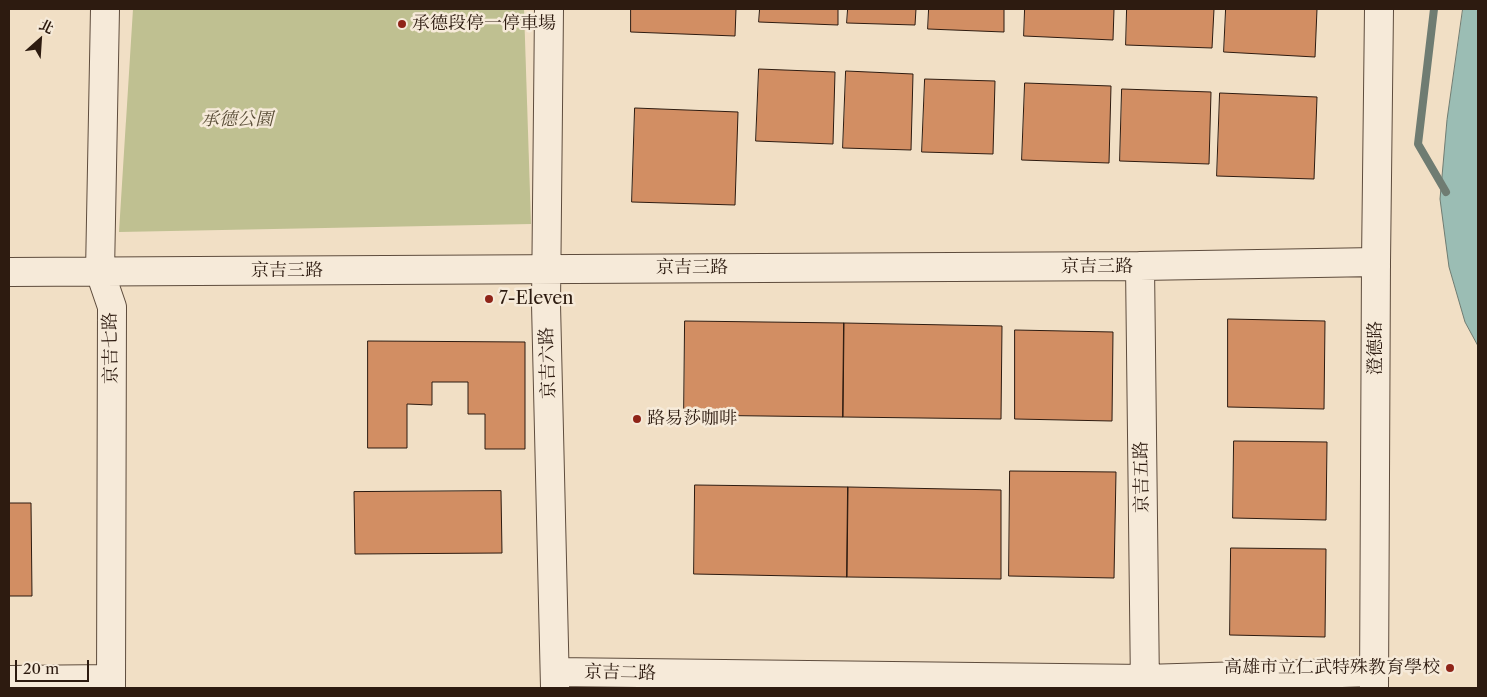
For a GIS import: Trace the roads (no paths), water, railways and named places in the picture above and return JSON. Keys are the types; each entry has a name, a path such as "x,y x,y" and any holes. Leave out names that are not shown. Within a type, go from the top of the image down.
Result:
{"street":[{"name":"京吉七路","path":"105,9 100,272 112,307 111,684"},
{"name":"京吉六路","path":"549,9 548,269 546,304 555,680"},
{"name":"澄德路","path":"1374,680 1379,9"},
{"name":"京吉三路","path":"9,272 1140,266 1376,262"},
{"name":"京吉五路","path":"1140,266 1145,684"},
{"path":"9,680 111,684"},
{"name":"京吉二路","path":"555,680 1145,684 1374,680"}],"water":[{"path":"1463,9 1478,9 1478,346 1465,322 1449,267 1440,199 1447,120"}],"waterway":[{"path":"1434,9 1418,144 1446,192"}],"place":[{"name":"承德段停一停車場","path":"402,24"},
{"name":"7-Eleven","path":"489,299"},
{"name":"路易莎咖啡","path":"637,419"},
{"name":"高雄市立仁武特殊教育學校","path":"1450,668"}],"park label":[{"name":"承德公園","path":"237,120"}]}
